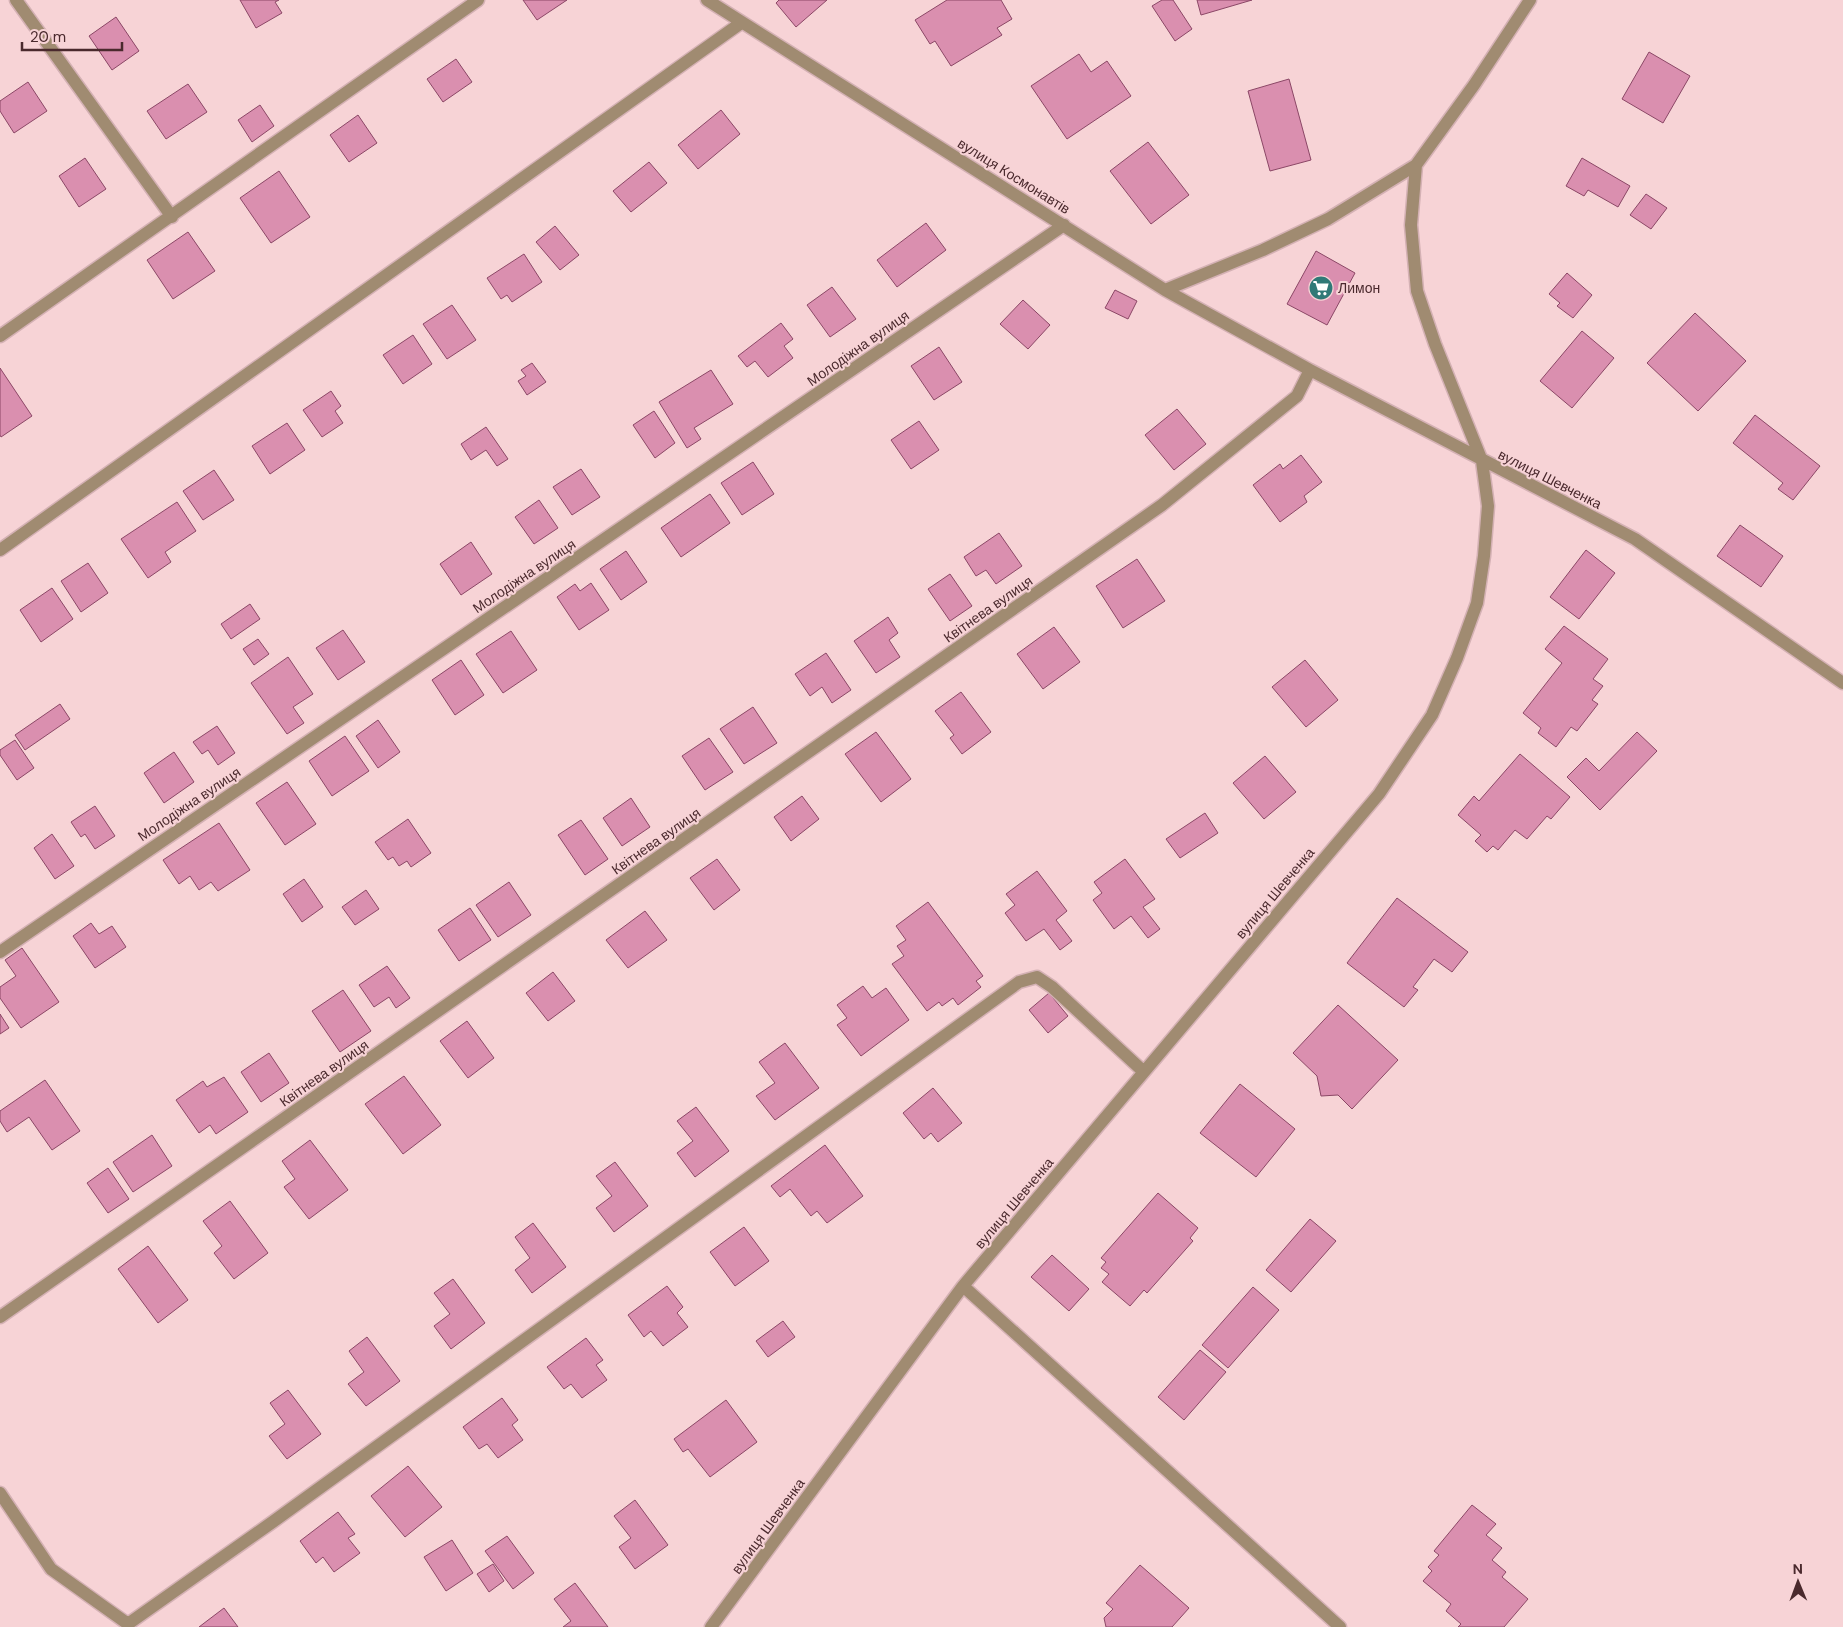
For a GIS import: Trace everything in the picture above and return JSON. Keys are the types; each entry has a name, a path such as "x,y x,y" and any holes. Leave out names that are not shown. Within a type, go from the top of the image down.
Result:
{"street":[{"path":"16,0 172,217"},
{"path":"0,336 172,217 478,0"},
{"name":"вулиця Космонавтів","path":"707,0 1165,290 1310,370 1482,461"},
{"path":"1165,290 1263,250 1328,219 1416,165 1474,84 1530,0"},
{"path":"0,550 741,22"},
{"path":"1416,165 1411,225 1418,291 1435,344 1482,461"},
{"name":"Молодіжна вулиця","path":"0,952 1064,225"},
{"name":"Квітнева вулиця","path":"0,1318 1162,505 1297,396 1310,370"},
{"name":"вулиця Шевченка","path":"1482,461 1635,540 1843,683"},
{"name":"вулиця Шевченка","path":"711,1627 963,1286 1379,794 1432,716 1457,658 1477,602 1484,556 1488,506 1482,461"},
{"path":"0,1493 51,1568 128,1624 274,1521 1019,982 1037,977 1052,987 1144,1072"},
{"path":"963,1286 1340,1627"}],"building":[{"path":"240,0 279,0 275,2 282,13 256,28"},
{"path":"523,0 567,0 537,20"},
{"path":"779,0 827,0 796,27 776,3"},
{"path":"947,0 1001,0 1012,19 997,28 1002,35 951,66 935,41 930,44 915,20"},
{"path":"1162,0 1173,0 1192,29 1175,41 1152,6"},
{"path":"1197,0 1252,0 1201,15"},
{"path":"116,17 139,51 112,70 89,36"},
{"path":"1649,52 1690,76 1663,123 1622,99"},
{"path":"1079,54 1091,72 1107,61 1131,96 1067,139 1031,86"},
{"path":"456,59 472,82 443,102 427,79"},
{"path":"1289,79 1311,160 1270,171 1248,91"},
{"path":"28,82 47,111 14,133 0,111 0,101"},
{"path":"188,84 207,112 166,139 147,111"},
{"path":"260,105 274,126 252,142 238,120"},
{"path":"721,110 740,134 698,169 678,145"},
{"path":"358,115 377,143 349,162 330,135"},
{"path":"1148,142 1189,195 1151,224 1110,171"},
{"path":"85,158 106,189 79,207 59,176"},
{"path":"1582,158 1630,186 1618,207 1588,190 1584,196 1566,186"},
{"path":"649,162 667,183 631,212 613,191"},
{"path":"279,171 310,217 271,243 240,198"},
{"path":"1646,194 1667,208 1651,229 1630,215"},
{"path":"926,223 946,250 897,287 877,260"},
{"path":"555,226 579,255 560,270 536,242"},
{"path":"188,232 215,271 173,299 147,260"},
{"name":"Лимон","path":"1316,251 1355,273 1327,325 1287,304"},
{"path":"524,254 542,282 512,302 507,295 501,299 487,278"},
{"path":"1567,273 1592,295 1573,318 1557,306 1560,303 1549,294"},
{"path":"832,287 856,319 830,337 807,305"},
{"path":"1115,290 1137,301 1128,319 1105,308"},
{"path":"1023,300 1050,325 1028,349 1000,324"},
{"path":"452,305 476,340 447,359 423,324"},
{"path":"1695,313 1746,361 1698,411 1647,363"},
{"path":"781,323 793,339 784,346 793,358 768,377 755,361 747,367 738,356"},
{"path":"1582,331 1614,358 1572,408 1540,381"},
{"path":"413,335 432,364 403,384 383,355"},
{"path":"939,347 962,382 934,400 911,366"},
{"path":"532,363 546,382 527,395 518,381 526,376 521,370"},
{"path":"0,368 32,416 1,437 0,435"},
{"path":"711,370 733,404 694,428 701,439 687,448 659,402"},
{"path":"331,391 341,406 335,411 343,423 322,437 303,410"},
{"path":"1177,409 1206,444 1174,470 1145,435"},
{"path":"654,411 675,443 655,458 633,425"},
{"path":"1755,415 1820,466 1793,500 1778,489 1783,483 1733,443"},
{"path":"919,421 939,450 911,469 891,440"},
{"path":"287,423 305,450 270,474 252,446"},
{"path":"486,427 508,459 497,466 486,450 471,460 461,444"},
{"path":"1301,455 1322,482 1304,496 1307,502 1280,522 1253,485 1280,464 1283,469"},
{"path":"753,462 774,494 742,515 721,483"},
{"path":"581,469 600,497 572,515 553,487"},
{"path":"214,470 234,500 203,520 183,491"},
{"path":"710,494 730,523 681,557 661,528"},
{"path":"539,500 558,528 534,544 515,517"},
{"path":"177,502 196,531 165,552 171,562 148,578 121,539"},
{"path":"1740,525 1783,556 1761,587 1717,556"},
{"path":"999,533 1022,566 996,584 986,570 976,576 964,557"},
{"path":"471,542 492,574 461,595 440,564"},
{"path":"1586,550 1615,573 1579,619 1550,597"},
{"path":"626,551 647,582 621,600 600,569"},
{"path":"1137,559 1165,601 1123,628 1096,586"},
{"path":"88,563 108,593 81,612 61,581"},
{"path":"950,574 972,606 950,621 928,589"},
{"path":"591,583 609,610 579,630 557,597 575,584 580,591"},
{"path":"52,588 73,619 41,642 20,610"},
{"path":"250,604 260,619 231,639 221,624"},
{"path":"888,617 898,633 889,640 900,657 876,673 854,641"},
{"path":"1564,626 1608,659 1593,679 1603,686 1592,700 1598,704 1577,731 1571,727 1556,747 1538,733 1541,728 1523,713 1562,663 1545,649"},
{"path":"1054,627 1080,662 1043,689 1017,654"},
{"path":"343,630 365,662 338,680 316,648"},
{"path":"511,631 537,670 503,693 476,654"},
{"path":"258,639 269,654 254,665 243,649"},
{"path":"826,653 851,690 832,703 822,687 810,696 795,674"},
{"path":"288,657 313,694 293,707 304,723 287,734 251,683"},
{"path":"461,660 484,695 455,715 432,680"},
{"path":"1305,660 1338,700 1306,727 1272,687"},
{"path":"961,692 991,732 962,754 950,738 954,735 935,711"},
{"path":"60,704 70,719 25,750 15,735"},
{"path":"753,707 777,743 744,764 720,729"},
{"path":"378,720 400,752 378,768 356,736"},
{"path":"217,726 235,753 218,765 208,750 202,754 193,742"},
{"path":"876,732 911,779 881,802 845,754"},
{"path":"1637,732 1657,751 1600,810 1567,777 1586,758 1599,771"},
{"path":"345,736 369,771 332,796 309,761"},
{"path":"709,738 733,772 705,790 682,756"},
{"path":"15,740 34,768 17,780 0,755 0,750"},
{"path":"174,752 194,782 164,803 144,773"},
{"path":"1520,754 1570,797 1551,819 1547,816 1527,839 1515,830 1498,850 1493,846 1487,852 1475,841 1481,835 1458,815 1474,796 1479,801"},
{"path":"1265,756 1296,792 1264,819 1233,783"},
{"path":"287,782 316,824 285,845 256,803"},
{"path":"802,796 819,819 791,841 774,817"},
{"path":"631,798 650,827 622,846 603,818"},
{"path":"95,806 115,836 95,849 85,834 81,837 71,822"},
{"path":"1205,813 1218,833 1180,858 1166,839"},
{"path":"408,819 431,853 411,867 407,861 399,866 393,857 388,860 375,842"},
{"path":"581,820 608,859 585,875 558,835"},
{"path":"219,823 250,870 218,891 211,882 199,890 190,876 179,884 163,860"},
{"path":"52,834 74,866 55,879 34,848"},
{"path":"717,859 740,890 714,910 690,878"},
{"path":"1125,859 1155,899 1143,907 1160,929 1148,938 1131,916 1114,929 1093,900 1102,893 1094,882"},
{"path":"1037,871 1067,911 1056,920 1072,941 1060,950 1044,929 1026,941 1005,913 1015,905 1006,894"},
{"path":"304,879 323,907 302,922 283,894"},
{"path":"509,882 531,915 498,937 476,905"},
{"path":"366,890 379,909 355,925 342,907"},
{"path":"1397,898 1468,952 1452,972 1434,959 1413,987 1418,990 1404,1007 1347,963"},
{"path":"928,902 983,976 976,981 981,987 958,1005 953,998 942,1006 939,1002 927,1011 892,964 904,956 897,946 906,940 896,926"},
{"path":"470,908 491,940 459,961 438,930"},
{"path":"645,911 667,940 628,968 606,940"},
{"path":"91,923 99,934 112,926 126,947 95,968 73,936"},
{"path":"22,948 59,1002 21,1028 0,998 0,987 16,976 5,960"},
{"path":"387,966 410,998 396,1008 389,997 374,1007 359,985"},
{"path":"553,972 575,1001 548,1021 526,993"},
{"path":"863,986 872,998 886,988 909,1020 861,1056 837,1025 847,1018 837,1005"},
{"path":"343,990 371,1031 340,1052 312,1011"},
{"path":"1049,993 1068,1016 1048,1033 1029,1010"},
{"path":"1338,1005 1398,1060 1352,1109 1338,1095 1321,1096 1317,1076 1293,1053"},
{"path":"0,1014 9,1028 0,1034"},
{"path":"467,1021 494,1058 468,1078 440,1041"},
{"path":"785,1043 819,1088 775,1120 756,1096 775,1083 759,1062"},
{"path":"269,1053 289,1083 261,1102 241,1072"},
{"path":"404,1076 441,1125 403,1154 365,1104"},
{"path":"224,1077 248,1112 216,1134 210,1125 199,1133 176,1100 203,1081 207,1087"},
{"path":"45,1080 80,1131 52,1150 29,1117 7,1132 0,1121 0,1111"},
{"path":"1240,1084 1295,1129 1256,1177 1200,1133"},
{"path":"933,1088 962,1123 938,1142 931,1133 924,1139 903,1113"},
{"path":"696,1107 729,1151 695,1177 677,1153 693,1141 677,1121"},
{"path":"152,1135 172,1166 133,1192 113,1162"},
{"path":"310,1140 348,1190 309,1219 284,1187 295,1179 282,1161"},
{"path":"825,1145 863,1196 827,1223 817,1211 811,1216 790,1189 780,1197 771,1186"},
{"path":"615,1162 648,1206 614,1232 596,1208 612,1196 596,1176"},
{"path":"108,1168 129,1199 108,1213 87,1183"},
{"path":"1158,1193 1198,1228 1190,1238 1193,1241 1147,1293 1144,1290 1130,1306 1102,1282 1109,1274 1101,1268 1106,1262 1101,1258"},
{"path":"230,1201 268,1253 234,1279 214,1253 222,1246 203,1221"},
{"path":"1310,1219 1336,1241 1291,1292 1266,1270"},
{"path":"533,1223 566,1267 532,1293 515,1270 530,1258 515,1237"},
{"path":"744,1227 769,1261 735,1286 710,1252"},
{"path":"148,1246 188,1300 158,1323 118,1269"},
{"path":"1052,1255 1089,1289 1069,1311 1031,1277"},
{"path":"453,1279 485,1323 451,1349 434,1326 450,1314 434,1293"},
{"path":"667,1286 683,1307 677,1313 688,1327 663,1346 651,1331 644,1337 628,1315"},
{"path":"1253,1287 1279,1310 1228,1368 1202,1345"},
{"path":"783,1321 795,1337 768,1357 756,1341"},
{"path":"367,1337 400,1381 366,1406 348,1384 364,1372 349,1351"},
{"path":"586,1338 603,1360 596,1365 607,1380 582,1398 571,1384 564,1389 547,1367"},
{"path":"1200,1350 1226,1372 1184,1420 1158,1397"},
{"path":"288,1390 321,1434 287,1459 269,1436 285,1424 270,1403"},
{"path":"502,1398 518,1420 512,1425 523,1440 498,1458 487,1444 479,1449 463,1427"},
{"path":"726,1400 757,1442 710,1477 688,1449 683,1452 674,1439"},
{"path":"408,1466 442,1507 405,1537 371,1496"},
{"path":"635,1500 668,1545 635,1569 619,1547 631,1538 614,1516"},
{"path":"1472,1505 1496,1524 1486,1535 1502,1548 1492,1560 1506,1572 1502,1577 1528,1599 1504,1627 1458,1627 1461,1624 1446,1611 1451,1604 1423,1581 1432,1571 1428,1567 1439,1555 1434,1551"},
{"path":"338,1512 355,1534 348,1538 360,1553 334,1572 323,1557 316,1563 300,1541"},
{"path":"507,1536 534,1573 513,1589 485,1551"},
{"path":"452,1540 473,1573 446,1591 424,1557"},
{"path":"493,1564 504,1581 489,1592 477,1574"},
{"path":"1140,1565 1189,1608 1172,1627 1106,1627 1104,1618 1113,1609 1106,1603"},
{"path":"575,1583 608,1627 563,1627 571,1621 554,1599"},
{"path":"224,1608 238,1627 199,1627"}],"place":[{"name":"Лимон","path":"1321,288"}]}
